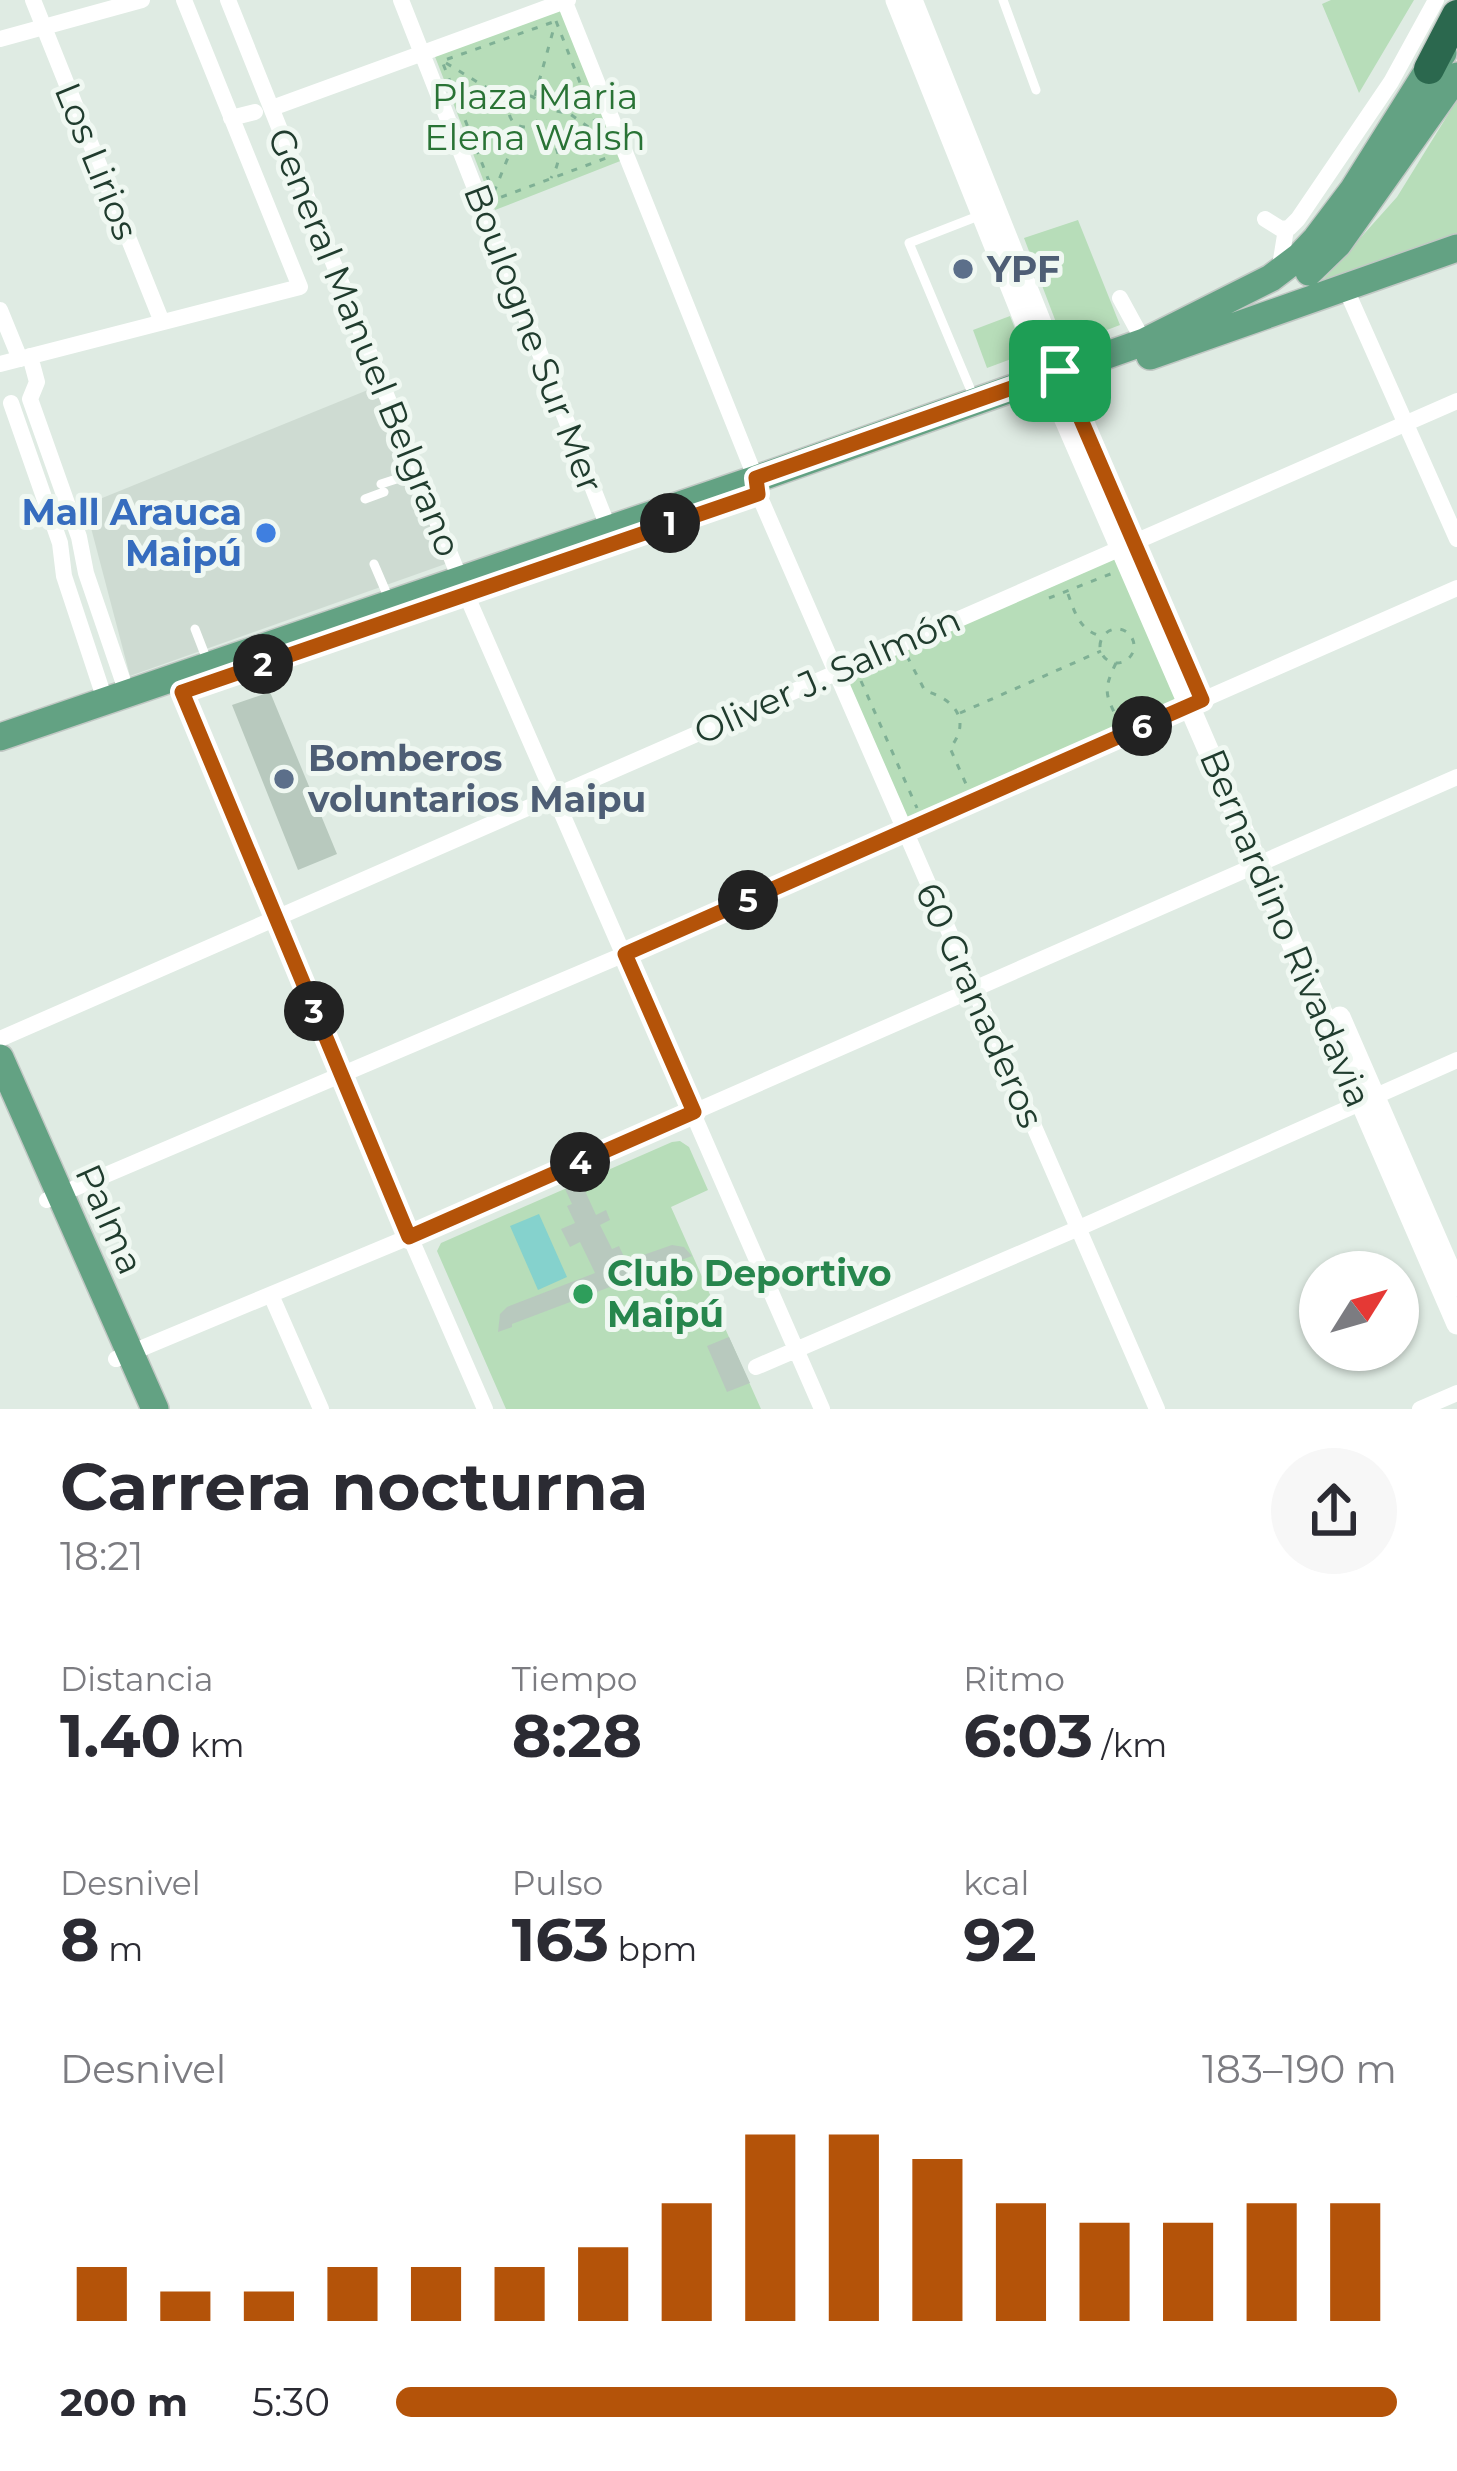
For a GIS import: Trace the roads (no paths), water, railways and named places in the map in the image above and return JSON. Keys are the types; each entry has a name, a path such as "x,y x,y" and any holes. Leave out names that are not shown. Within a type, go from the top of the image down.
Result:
{"highway":[{"path":"1443,73 1457,15"}],"main road":[{"path":"1198,338 1266,304 1338,244 1443,73 1457,36"},
{"path":"757,486 975,401 1056,381 1144,342 1279,272 1316,239 1443,73"},
{"path":"0,753 182,692 611,535 1457,248"},
{"path":"0,737 391,604 463,587"},
{"name":"Palma","path":"0,1058 53,1198 123,1356 155,1409"},
{"name":"Palma","path":"0,1097 53,1198"},
{"name":"Palma","path":"123,1356 138,1409"}],"street":[{"name":"Los Lirios","path":"32,0 162,322"},
{"path":"0,39 142,0"},
{"path":"0,364 300,286 184,0"},
{"name":"General Manuel Belgrano","path":"228,0 263,110 463,587 822,1409"},
{"name":"Boulogne Sur Mer","path":"401,0 611,535"},
{"path":"231,118 565,0"},
{"name":"60 Granaderos","path":"565,0 835,673 1157,1409"},
{"name":"Bernardino Rivadavia","path":"896,0 989,212"},
{"name":"Bernardino Rivadavia","path":"912,0 1056,381 1368,1099 1457,1324"},
{"path":"1265,219 1286,229 1298,219 1391,82 1436,0"},
{"path":"1279,272 1286,229"},
{"path":"1345,287 1457,539"},
{"path":"1120,298 1144,342"},
{"path":"0,310 37,382 31,399 79,537 116,696"},
{"path":"31,399 6,401 60,543 64,576 116,696"},
{"name":"Oliver J. Salmón","path":"0,1039 1457,401"},
{"path":"53,1198 625,954 1457,588"},
{"path":"182,692 340,1076 485,1409"},
{"path":"123,1356 409,1237 1457,777"},
{"path":"756,1367 1457,1060"},
{"name":"Bernardino Rivadavia","path":"1368,1099 1457,1286"},
{"path":"272,1295 321,1409"},
{"path":"1420,1409 1457,1393"}],"lane":[{"path":"1003,0 1036,90"},
{"path":"975,401 909,243 989,212"},
{"path":"365,499 418,472"},
{"path":"374,565 391,604"},
{"path":"195,629 209,665"}],"water":[{"path":"539,1214 567,1277 538,1290 510,1226"}],"place":[{"name":"YPF","path":"963,269"},
{"name":"Mall Arauca Maipú","path":"266,533"},
{"name":"Bomberos voluntarios Maipu","path":"284,779"},
{"name":"Club Deportivo Maipú","path":"583,1294"}],"park label":[{"name":"Plaza Maria Elena Walsh","path":"535,116"}]}
